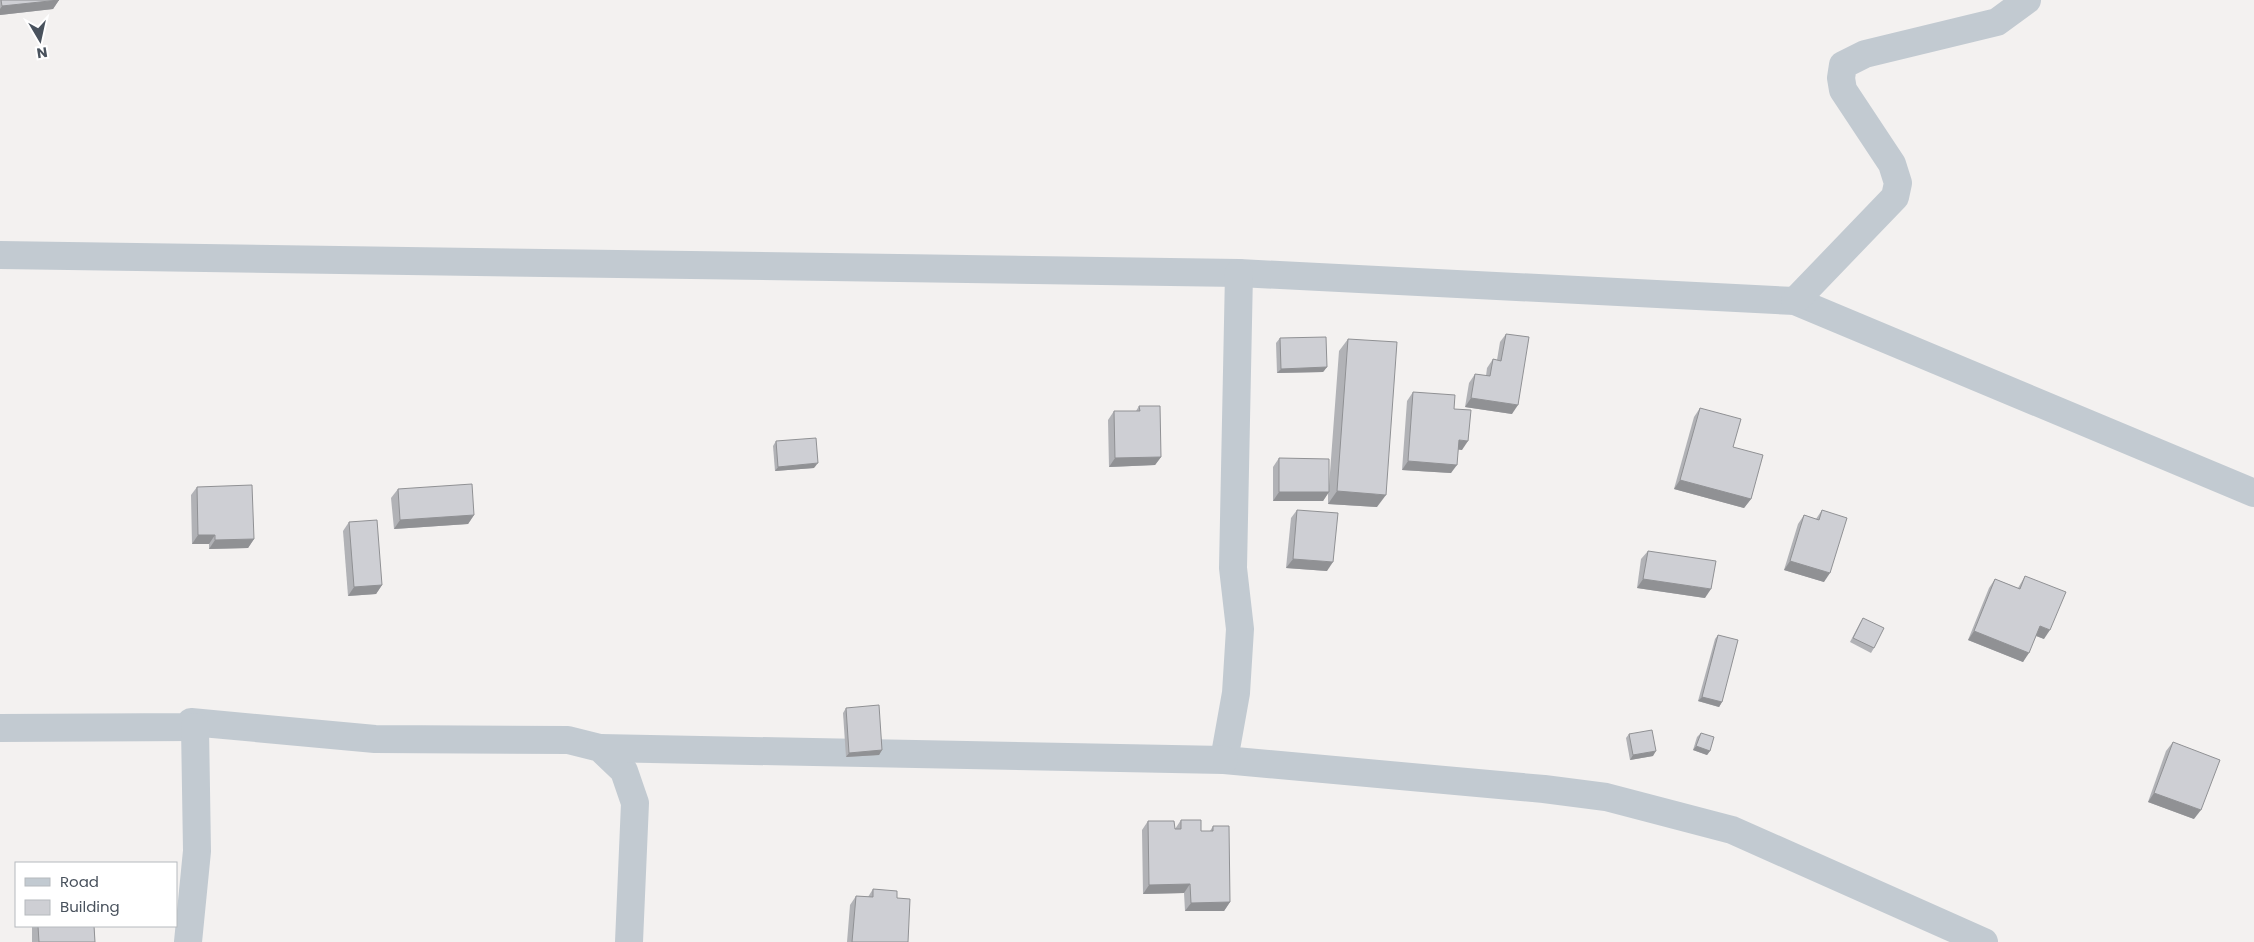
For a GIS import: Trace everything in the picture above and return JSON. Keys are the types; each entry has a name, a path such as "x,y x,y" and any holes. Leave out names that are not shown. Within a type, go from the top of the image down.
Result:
{"street":[{"path":"1795,300 1895,197 1898,183 1892,164 1843,90 1841,78 1843,65 1864,54 1997,22 2028,0"},
{"path":"0,254 1239,273 1795,300 2254,493"},
{"path":"1224,760 1236,693 1240,629 1233,568 1239,273"},
{"path":"188,942 197,851 196,727 191,722 375,739 568,740 600,748 1224,760 1544,789 1606,797 1732,830 1984,942"},
{"path":"0,728 196,727"},
{"path":"600,748 624,771 634,803 629,942"}],"building":[{"path":"1,0 59,0 2,6"},
{"path":"1506,334 1529,337 1518,405 1471,398 1475,374 1490,376 1493,359 1501,361"},
{"path":"1326,337 1327,367 1281,369 1280,338"},
{"path":"1348,339 1397,342 1386,495 1337,491"},
{"path":"1413,392 1455,395 1454,409 1471,410 1468,441 1459,440 1457,465 1408,461"},
{"path":"1139,406 1160,406 1161,457 1115,458 1114,411 1140,411"},
{"path":"1700,408 1741,419 1733,447 1763,455 1751,499 1680,480"},
{"path":"816,438 818,463 778,467 776,441"},
{"path":"1279,458 1329,459 1329,492 1279,492"},
{"path":"472,484 474,515 400,520 398,489"},
{"path":"252,485 254,539 215,540 215,535 198,535 197,487"},
{"path":"1297,510 1338,513 1333,562 1293,559"},
{"path":"1822,510 1847,518 1830,573 1790,561 1804,515 1819,520"},
{"path":"377,520 382,585 354,587 349,522"},
{"path":"1648,551 1716,561 1711,589 1643,579"},
{"path":"2025,576 2066,592 2050,630 2040,626 2029,653 1974,631 1995,579 2020,589"},
{"path":"1863,618 1884,628 1874,648 1853,638"},
{"path":"1718,635 1738,640 1722,702 1702,697"},
{"path":"879,705 882,750 849,753 846,708"},
{"path":"1652,730 1656,751 1633,755 1629,734"},
{"path":"1701,733 1714,737 1710,751 1696,746"},
{"path":"2173,742 2220,760 2201,810 2154,793"},
{"path":"1181,820 1201,820 1201,831 1213,831 1213,826 1229,826 1230,902 1191,903 1190,884 1149,885 1148,821 1174,821 1175,829 1181,829"},
{"path":"873,889 897,891 897,898 910,899 908,942 852,942 856,896 873,897"},
{"path":"38,927 94,927 95,942 39,942"}]}
